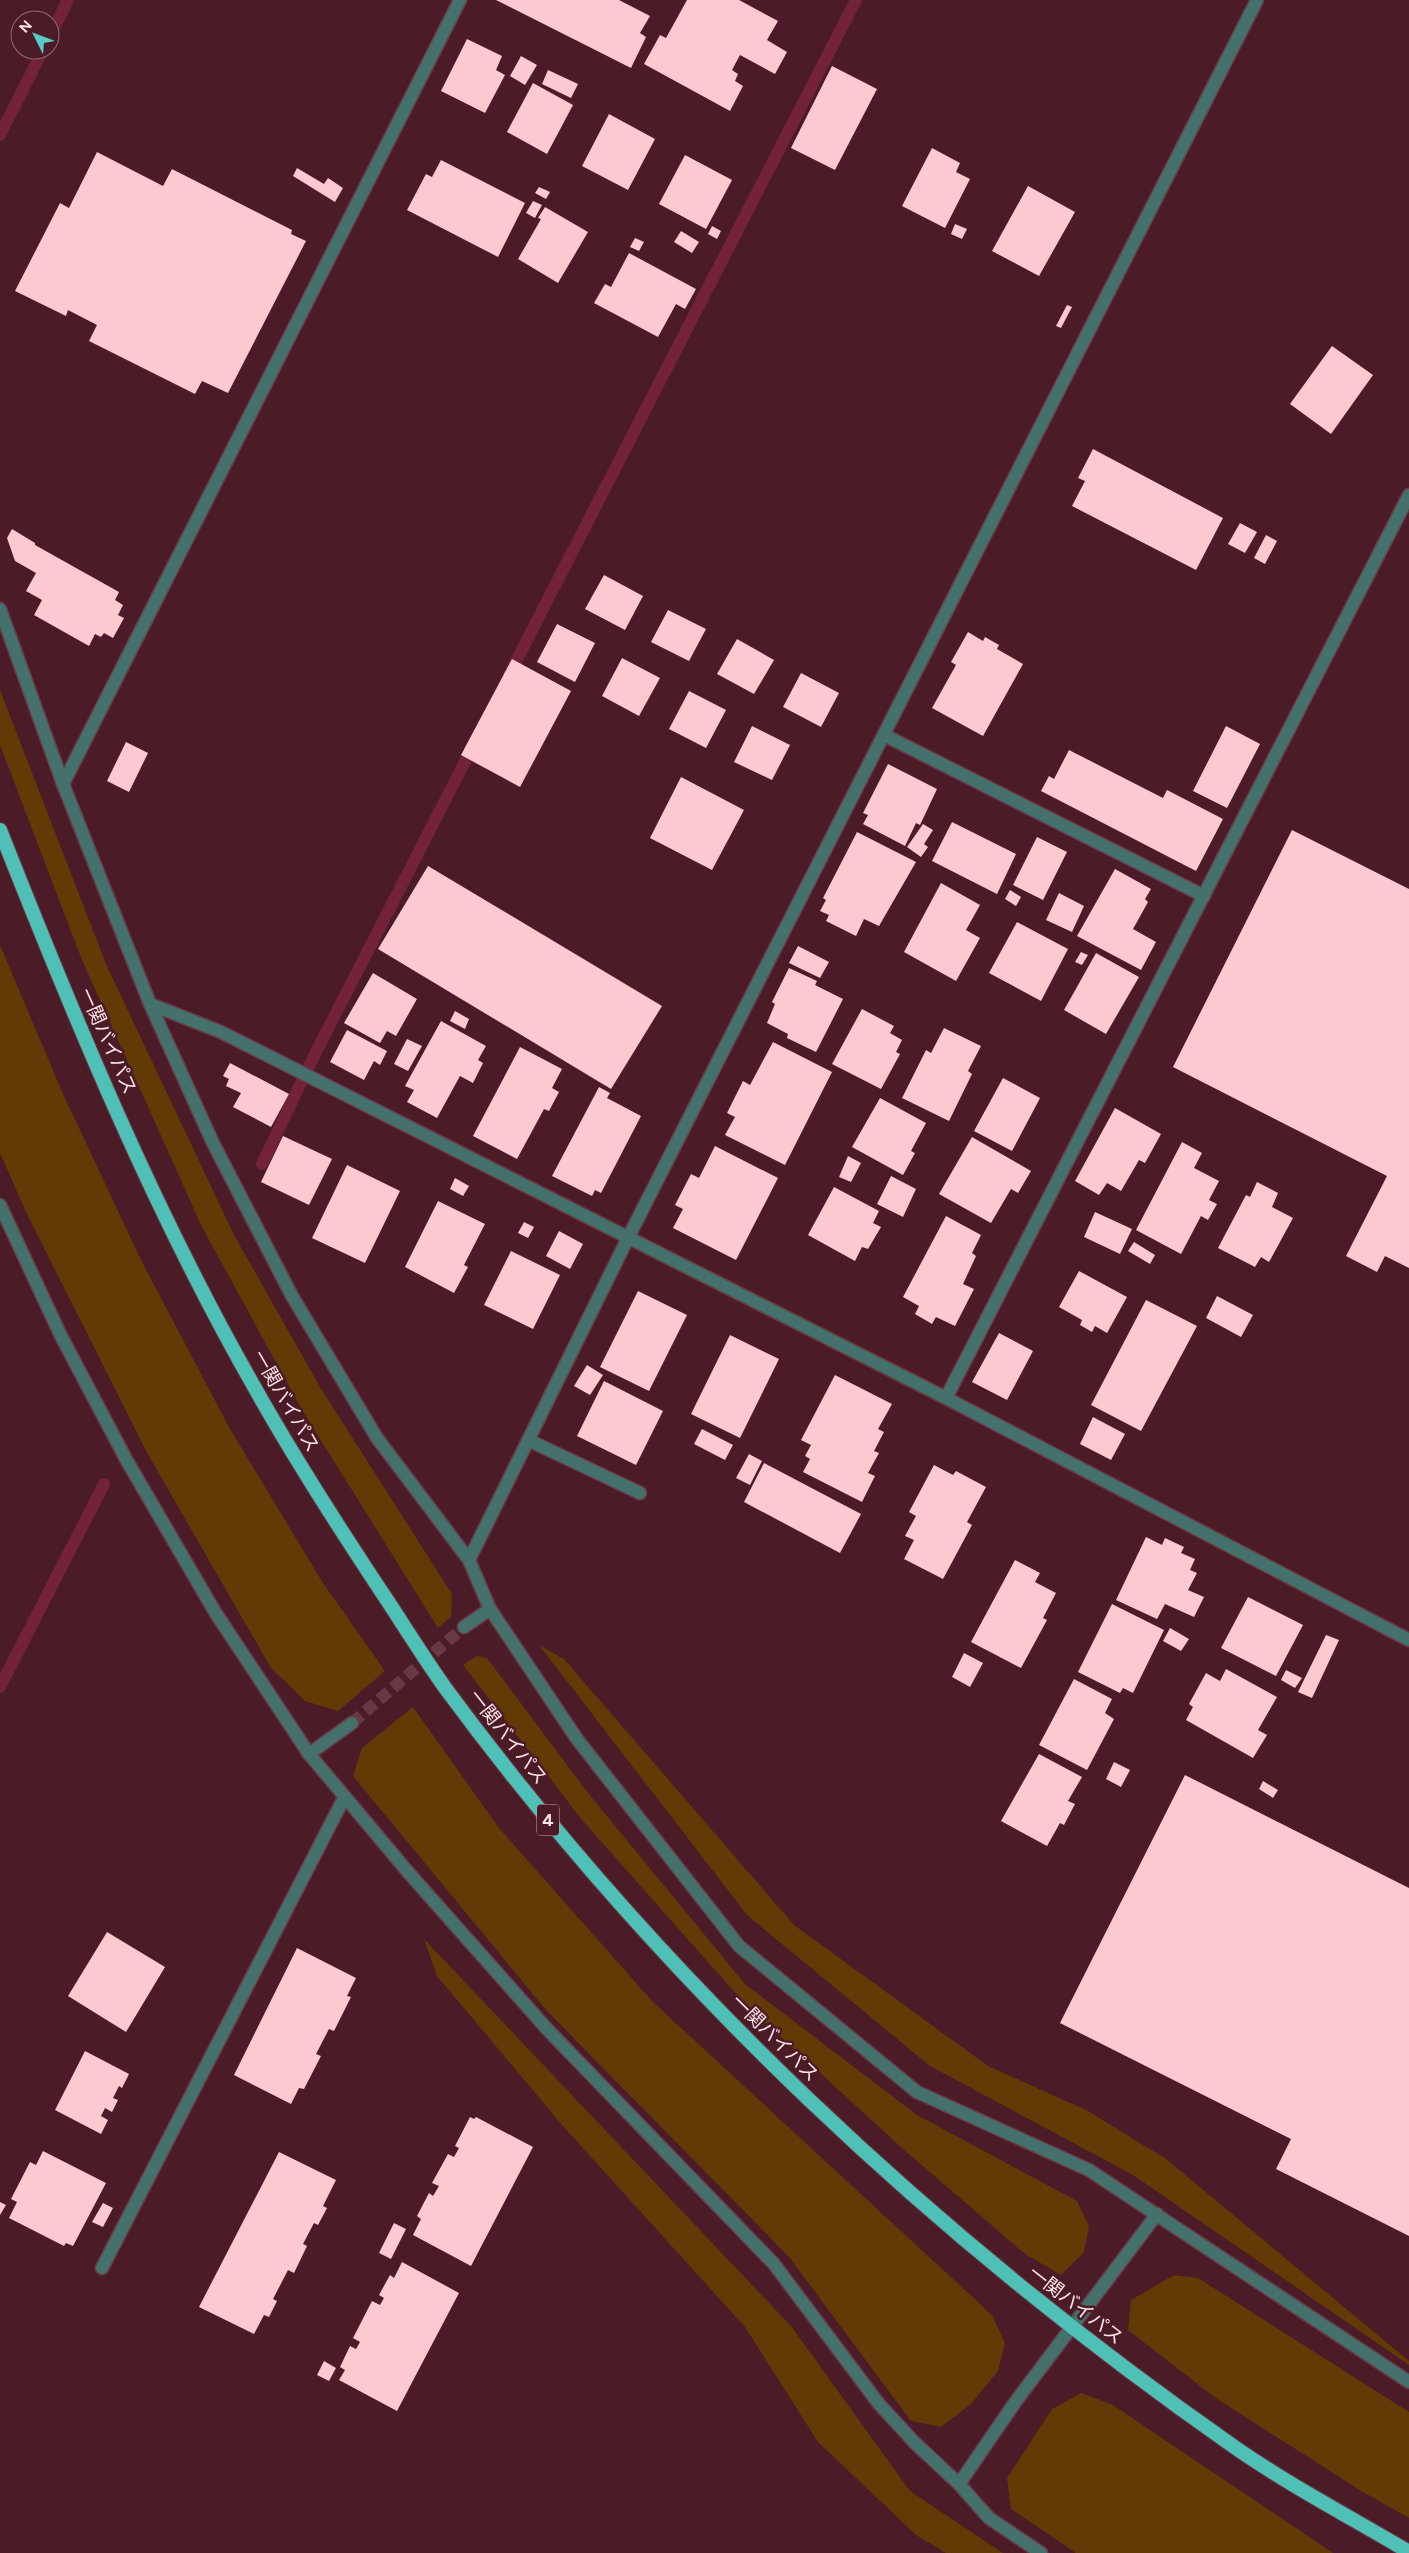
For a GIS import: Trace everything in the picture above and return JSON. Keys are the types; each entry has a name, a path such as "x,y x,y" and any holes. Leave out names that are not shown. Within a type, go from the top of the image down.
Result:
{"highway":[{"name":"一関バイパス","path":"0,830 51,957 175,1237 256,1390 348,1541 444,1686 553,1826 657,1943 761,2053 886,2173 1072,2329 1238,2450 1409,2552"}],"street":[{"path":"63,784 460,0"},
{"path":"469,1560 628,1238 1257,0"},
{"path":"946,1398 1409,495"},
{"path":"0,609 63,784 150,1004 213,1143 292,1296 377,1438 469,1560 490,1609 577,1739 739,1946 917,2092 1089,2170 1409,2382"},
{"path":"884,735 1204,896"},
{"path":"150,1004 221,1032 946,1398 1409,1640"},
{"path":"0,1205 61,1336 126,1461 215,1612 309,1754 344,1798 547,2029 774,2264 878,2404 914,2443 959,2484 989,2518 1041,2553"},
{"path":"528,1440 640,1493"},
{"path":"464,1627 490,1609"},
{"path":"309,1754 352,1723"},
{"path":"102,2268 344,1798"},
{"path":"959,2484 1016,2401 1157,2214"}],"shaded area":[{"path":"0,690 106,964 234,1235 320,1387 452,1594 451,1617 438,1628 302,1410 202,1227 82,960 0,745"},
{"path":"0,945 63,1094 141,1260 230,1429 323,1583 385,1671 338,1711 305,1701 271,1668 146,1451 26,1212 0,1153"},
{"path":"539,1645 564,1659 794,1925 988,2066 1088,2111 1166,2159 1409,2361 1409,2365 1133,2175 930,2066 747,1915"},
{"path":"477,1656 487,1658 588,1793 745,1984 917,2115 1077,2201 1089,2226 1084,2252 1061,2275 1025,2254 903,2149 746,2005 582,1820 463,1665"},
{"path":"413,1707 499,1828 653,2002 992,2315 1005,2343 998,2371 971,2404 941,2427 911,2421 789,2257 546,2010 353,1776 362,1748"},
{"path":"424,1939 791,2326 910,2491 1003,2553 946,2553 916,2535 818,2442 745,2327 562,2125 437,1976"},
{"path":"1174,2275 1198,2278 1409,2412 1409,2518 1363,2492 1217,2399 1128,2330 1131,2300"},
{"path":"1081,2393 1113,2405 1333,2553 1076,2553 1011,2509 1007,2478 1052,2409"}],"building":[{"path":"496,0 619,0 650,16 640,33 646,37 631,68"},
{"path":"687,0 739,0 778,21 767,40 787,52 775,74 740,55 732,70 738,74 735,81 743,86 730,111 644,64 660,35 666,38"},
{"path":"467,39 502,56 496,70 505,75 485,113 441,91"},
{"path":"521,56 537,65 525,85 510,76"},
{"path":"832,66 877,89 835,170 791,148"},
{"path":"548,70 578,84 571,98 542,84"},
{"path":"533,83 573,105 547,154 507,132"},
{"path":"609,114 655,139 628,190 582,166"},
{"path":"932,148 960,163 956,172 970,179 945,228 902,206"},
{"path":"97,152 163,186 172,169 292,230 291,234 306,241 228,393 202,381 195,394 89,341 97,325 68,310 66,316 15,291 60,203 69,208"},
{"path":"685,155 732,180 706,229 659,204"},
{"path":"441,160 525,203 498,257 407,210 426,174 432,177"},
{"path":"297,168 324,184 328,178 343,188 335,202 293,176"},
{"path":"1028,186 1075,212 1039,276 992,251"},
{"path":"539,187 550,192 546,199 535,193"},
{"path":"533,201 542,205 535,218 526,213"},
{"path":"545,207 588,232 558,283 518,259 541,219 538,218"},
{"path":"955,224 967,229 962,239 951,234"},
{"path":"712,226 721,231 717,239 708,234"},
{"path":"681,231 699,242 692,253 674,242"},
{"path":"635,238 644,242 639,251 630,247"},
{"path":"629,253 696,289 685,309 676,304 658,337 594,303 605,284 611,287"},
{"path":"1067,305 1072,307 1061,328 1056,326"},
{"path":"1332,346 1373,375 1331,434 1290,404"},
{"path":"1093,449 1223,518 1196,570 1072,506 1085,481 1078,478"},
{"path":"1240,523 1257,532 1245,553 1228,544"},
{"path":"12,529 35,543 35,545 119,592 115,600 123,605 118,615 124,618 113,638 104,633 101,637 95,634 89,646 34,615 42,600 26,591 36,573 15,561 7,538"},
{"path":"1266,535 1277,541 1265,564 1254,558"},
{"path":"604,575 643,596 625,630 585,609"},
{"path":"668,610 706,629 689,661 651,642"},
{"path":"557,624 595,643 575,682 537,662"},
{"path":"968,632 983,641 985,637 999,645 997,649 1023,664 983,736 932,708 956,665 951,662"},
{"path":"737,639 774,660 754,694 717,674"},
{"path":"622,658 660,678 639,716 602,696"},
{"path":"512,659 571,691 520,787 461,755"},
{"path":"801,673 839,693 821,727 783,707"},
{"path":"689,691 726,710 706,748 669,729"},
{"path":"752,726 790,745 772,780 734,762"},
{"path":"1226,726 1260,744 1227,808 1193,791"},
{"path":"126,742 148,753 129,792 107,781"},
{"path":"1069,750 1163,798 1167,790 1223,819 1196,871 1041,791 1049,776 1054,779"},
{"path":"888,764 937,789 920,825 916,823 905,846 863,824 868,815 863,813"},
{"path":"681,777 744,810 712,870 650,838"},
{"path":"952,822 1016,854 997,894 932,861"},
{"path":"923,824 933,830 924,844 928,847 921,857 907,847"},
{"path":"1292,830 1409,889 1409,1268 1385,1256 1377,1272 1346,1256 1387,1176 1173,1067"},
{"path":"857,832 916,862 879,926 864,919 856,936 826,921 829,915 820,911 826,900 823,898"},
{"path":"1037,837 1067,852 1043,900 1013,885"},
{"path":"428,866 662,1006 611,1089 378,949"},
{"path":"1115,869 1151,889 1145,899 1148,902 1133,929 1156,942 1141,970 1077,936"},
{"path":"941,883 980,905 966,930 980,938 956,981 904,952"},
{"path":"1010,890 1021,897 1016,906 1005,899"},
{"path":"1059,893 1084,906 1072,932 1046,920"},
{"path":"1017,922 1068,949 1041,1001 989,973"},
{"path":"798,946 829,962 820,978 789,963"},
{"path":"1081,952 1088,955 1082,965 1075,962"},
{"path":"1096,953 1139,977 1106,1034 1064,1010"},
{"path":"789,968 817,981 815,985 843,999 816,1052 787,1038 788,1034 767,1023 775,1004 772,1002"},
{"path":"373,973 417,999 396,1036 387,1031 380,1043 344,1023"},
{"path":"862,1009 894,1026 890,1033 902,1040 896,1052 900,1054 881,1089 832,1064"},
{"path":"455,1011 469,1019 465,1029 450,1021"},
{"path":"441,1021 486,1046 478,1060 483,1063 473,1083 460,1076 437,1118 407,1102 414,1090 405,1086"},
{"path":"944,1028 981,1046 968,1071 972,1074 949,1121 902,1098 926,1050 931,1053"},
{"path":"347,1030 387,1051 380,1065 374,1061 364,1080 330,1062"},
{"path":"407,1039 422,1046 408,1071 394,1064"},
{"path":"773,1042 832,1072 785,1165 725,1135 735,1117 727,1113 743,1081 750,1085"},
{"path":"520,1047 562,1069 552,1088 559,1092 549,1111 544,1109 517,1159 473,1136"},
{"path":"230,1063 289,1094 271,1127 233,1107 241,1093 226,1086 229,1079 223,1076"},
{"path":"1003,1078 1040,1098 1012,1151 974,1131"},
{"path":"599,1087 610,1093 607,1098 641,1116 601,1193 595,1190 592,1196 552,1176"},
{"path":"880,1098 926,1123 911,1151 915,1153 903,1175 852,1147"},
{"path":"1115,1108 1161,1134 1145,1163 1139,1160 1121,1191 1107,1183 1099,1195 1075,1181"},
{"path":"283,1136 332,1159 309,1205 261,1182"},
{"path":"972,1137 1031,1171 1018,1193 1011,1189 991,1223 939,1194"},
{"path":"1182,1142 1202,1153 1194,1168 1219,1181 1209,1200 1217,1204 1208,1220 1201,1216 1181,1254 1136,1230"},
{"path":"715,1146 778,1178 736,1260 673,1228 683,1209 675,1205 691,1174 699,1178"},
{"path":"848,1156 861,1163 851,1182 839,1177"},
{"path":"347,1165 400,1191 365,1263 312,1238"},
{"path":"891,1176 916,1189 903,1217 877,1204"},
{"path":"455,1178 469,1186 463,1196 450,1189"},
{"path":"1257,1182 1278,1193 1272,1207 1293,1218 1269,1262 1261,1257 1255,1267 1218,1248 1246,1195 1250,1197"},
{"path":"834,1187 879,1211 873,1223 881,1227 868,1249 862,1247 855,1261 808,1235"},
{"path":"438,1201 485,1224 464,1265 468,1267 454,1293 405,1267"},
{"path":"1095,1212 1132,1229 1120,1254 1084,1237"},
{"path":"946,1216 981,1235 972,1253 976,1256 963,1284 974,1289 955,1326 936,1317 932,1324 915,1314 919,1306 903,1297"},
{"path":"524,1222 534,1227 528,1238 518,1233"},
{"path":"559,1231 583,1244 570,1269 546,1256"},
{"path":"1134,1242 1155,1255 1150,1264 1128,1251"},
{"path":"511,1251 560,1275 533,1329 484,1305"},
{"path":"1079,1271 1127,1297 1107,1333 1095,1326 1092,1332 1080,1325 1082,1320 1059,1307"},
{"path":"638,1291 687,1315 649,1391 600,1367"},
{"path":"1217,1296 1253,1315 1241,1337 1206,1318"},
{"path":"1146,1300 1197,1326 1141,1431 1091,1405"},
{"path":"999,1333 1033,1351 1007,1400 972,1382"},
{"path":"730,1335 779,1359 740,1438 691,1414"},
{"path":"587,1365 603,1375 590,1395 574,1386"},
{"path":"835,1375 892,1404 878,1429 884,1432 874,1451 879,1453 868,1473 875,1476 862,1502 803,1472 810,1459 805,1456 811,1445 801,1440"},
{"path":"604,1381 663,1411 636,1465 577,1436"},
{"path":"1093,1417 1125,1434 1111,1460 1080,1444"},
{"path":"702,1429 733,1445 725,1460 694,1444"},
{"path":"749,1454 762,1461 750,1485 736,1478"},
{"path":"764,1463 861,1514 840,1553 744,1502"},
{"path":"934,1465 953,1475 956,1471 986,1487 967,1522 972,1525 943,1579 904,1559 914,1540 905,1536 916,1516 909,1512"},
{"path":"1146,1537 1162,1545 1165,1538 1184,1547 1181,1553 1195,1559 1190,1570 1197,1573 1188,1590 1204,1597 1194,1617 1165,1604 1157,1619 1116,1600"},
{"path":"1015,1560 1040,1573 1035,1582 1056,1593 1043,1618 1047,1620 1021,1668 971,1642"},
{"path":"1248,1597 1303,1625 1276,1676 1221,1648"},
{"path":"1112,1604 1164,1630 1133,1693 1123,1688 1120,1693 1078,1672"},
{"path":"1170,1628 1189,1639 1181,1651 1163,1641"},
{"path":"1326,1635 1339,1640 1312,1698 1298,1692"},
{"path":"964,1653 983,1663 970,1687 952,1677"},
{"path":"1226,1669 1277,1697 1258,1730 1267,1735 1253,1758 1186,1720 1193,1707 1189,1704 1206,1673 1220,1681"},
{"path":"1286,1670 1302,1678 1295,1688 1281,1680"},
{"path":"1074,1679 1112,1699 1105,1713 1114,1719 1087,1770 1039,1745"},
{"path":"1039,1754 1082,1777 1068,1801 1075,1804 1064,1825 1060,1823 1047,1846 1001,1821"},
{"path":"1114,1762 1130,1770 1121,1787 1106,1779"},
{"path":"1185,1775 1409,1888 1409,2236 1276,2169 1291,2139 1060,2023"},
{"path":"1263,1781 1278,1790 1273,1798 1259,1789"},
{"path":"107,1932 165,1967 126,2032 68,1996"},
{"path":"297,1948 356,1978 347,1996 351,1997 334,2031 329,2029 316,2054 321,2056 304,2089 299,2088 291,2104 234,2075"},
{"path":"85,2051 129,2074 122,2088 119,2086 113,2098 118,2100 112,2112 105,2108 101,2116 108,2120 101,2134 55,2110"},
{"path":"470,2117 474,2119 476,2117 533,2147 471,2266 413,2235 421,2219 417,2216 429,2193 433,2196 439,2186 432,2183 448,2154 454,2157 459,2148 455,2146"},
{"path":"43,2151 106,2183 73,2246 66,2243 64,2246 9,2218 17,2202 11,2199 30,2162 36,2165"},
{"path":"279,2152 336,2180 323,2206 327,2208 318,2225 314,2223 303,2244 307,2246 294,2273 288,2270 273,2299 277,2301 269,2317 264,2315 254,2334 199,2307"},
{"path":"0,2202 6,2205 0,2215"},
{"path":"103,2203 113,2208 103,2227 92,2222"},
{"path":"394,2223 406,2229 391,2259 379,2253"},
{"path":"402,2262 459,2293 397,2411 339,2380 345,2370 340,2367 350,2346 356,2349 360,2342 353,2338 372,2301 380,2305 384,2298 379,2295 390,2275 394,2278"},
{"path":"324,2361 336,2368 329,2381 317,2375"}],"waterway":[{"path":"60,16 68,0"},
{"path":"509,675 856,0"},
{"path":"0,135 38,60"},
{"path":"262,1164 315,1054 474,744"},
{"path":"0,1687 104,1484"}],"tunnel":[{"path":"352,1723 464,1627"}]}
